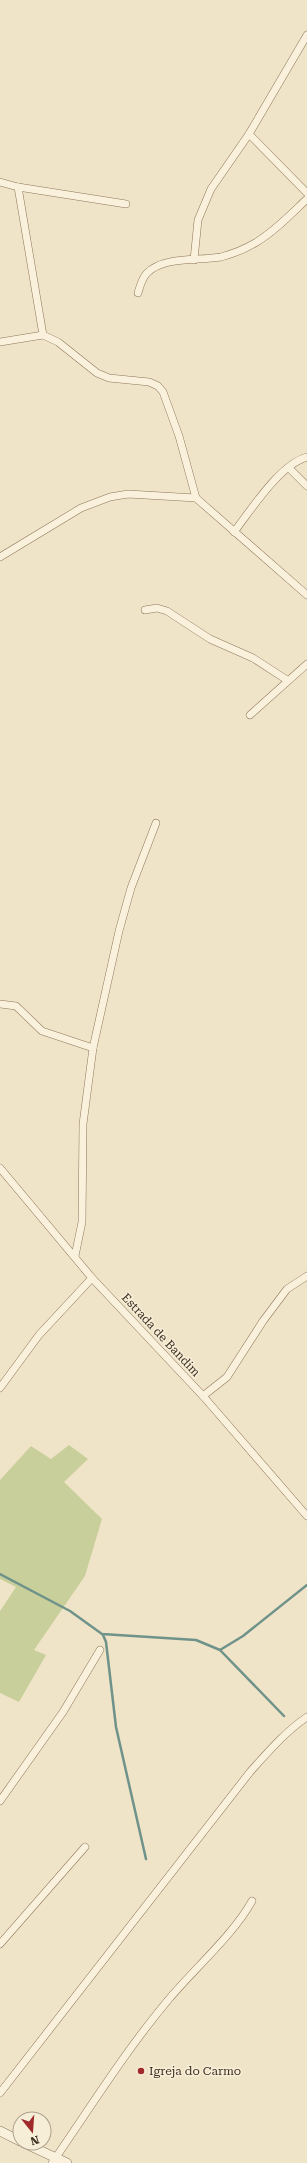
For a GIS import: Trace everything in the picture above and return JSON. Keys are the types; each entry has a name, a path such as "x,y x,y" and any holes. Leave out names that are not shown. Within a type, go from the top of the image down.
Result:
{"street":[{"path":"194,260 198,220 201,208 211,189 249,134 307,35"},
{"path":"249,134 307,193"},
{"path":"0,182 18,187 126,204"},
{"path":"18,187 43,334"},
{"path":"138,293 146,274 155,267 168,263 222,256 255,243 272,231 307,200"},
{"path":"0,342 43,334 58,342 97,373 109,378 149,382 158,386 164,392 179,436 196,498 307,595"},
{"path":"234,532 277,478 301,459 307,458"},
{"path":"289,468 307,486"},
{"path":"0,557 81,508 110,498 128,494 196,498"},
{"path":"145,610 157,608 167,611 210,639 253,658 288,680"},
{"path":"250,715 307,664"},
{"path":"75,1256 82,1222 83,1124 93,1048 121,924 131,888 156,823"},
{"path":"0,1004 16,1006 42,1031 93,1048"},
{"name":"Estrada de Bandim","path":"0,1168 92,1278 203,1396 307,1516"},
{"path":"203,1396 227,1377 263,1321 287,1289 307,1276"},
{"path":"0,1388 39,1335 92,1278"},
{"path":"0,1801 63,1712 100,1650"},
{"path":"0,2093 250,1772 278,1742 307,1717"},
{"path":"0,1944 85,1847"},
{"path":"54,2161 142,2034 169,2000 247,1910 252,1902"},
{"path":"0,2131 12,2137"},
{"path":"37,2151 54,2161 67,2163"}],"green space":[{"path":"69,1445 88,1459 64,1482 102,1519 85,1576 34,1650 46,1655 19,1702 0,1693 0,1611 16,1587 0,1579 0,1480 31,1446 51,1459"}],"waterway":[{"path":"0,1574 70,1611 102,1634 196,1640 220,1650 284,1716"},
{"path":"220,1650 243,1636 307,1585"},
{"path":"103,1635 106,1642 116,1727 146,1859"}],"place":[{"name":"Igreja do Carmo","path":"141,2071"}]}
